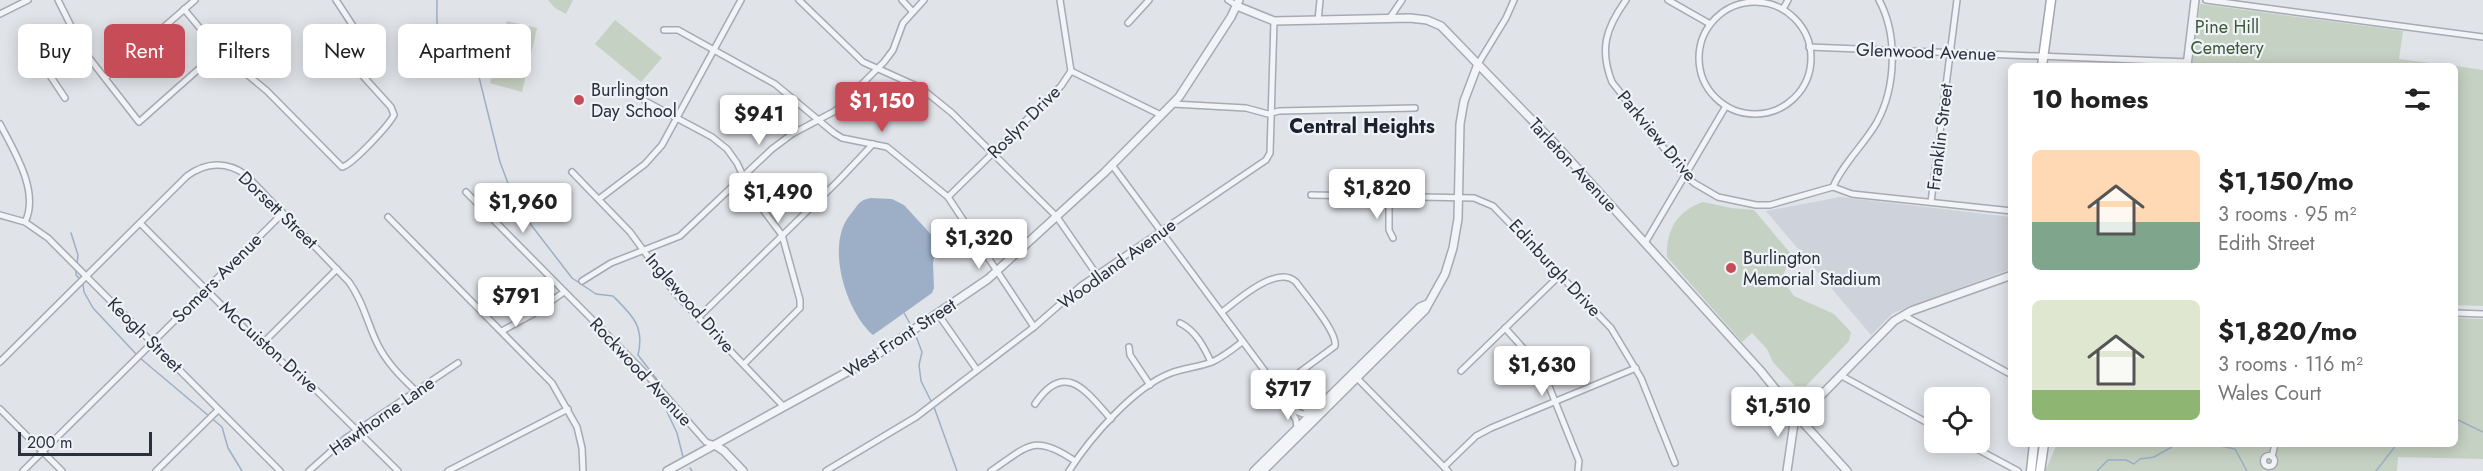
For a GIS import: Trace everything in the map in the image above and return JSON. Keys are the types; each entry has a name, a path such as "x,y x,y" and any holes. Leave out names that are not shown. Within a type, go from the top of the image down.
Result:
{"main road":[{"path":"2043,63 2051,0"},
{"path":"2031,471 2035,447"},
{"path":"2041,468 2044,447"},
{"path":"2041,468 2051,447"}],"street":[{"path":"0,14 28,0"},
{"path":"58,0 70,24"},
{"path":"167,24 195,0"},
{"path":"252,78 342,167 351,162 394,115 391,107 362,75 355,28 336,0"},
{"path":"599,199 652,158 677,119 741,0"},
{"path":"799,0 855,56 877,70 909,82 931,94 1057,217 1097,275"},
{"path":"902,0 912,11"},
{"path":"582,281 611,263 671,240 687,231 782,141 835,111 877,70 893,50 903,22 924,0"},
{"name":"Roslyn Drive","path":"948,197 1061,86 1071,71 1060,0"},
{"path":"1128,22 1149,0"},
{"name":"Tarleton Avenue","path":"1228,0 1274,21 1410,18 1438,24 1479,64 1645,243 1760,370 1798,417 1847,471"},
{"path":"1318,21 1320,0"},
{"path":"1389,19 1402,0"},
{"path":"1254,471 1315,411 1425,310 1445,274 1454,248 1460,124 1464,101 1479,64 1514,0"},
{"name":"Parkview Drive","path":"1626,0 1607,33 1605,51 1608,71 1616,88 1685,175 1718,197 1756,205 1788,201 1833,187"},
{"path":"1668,0 1710,24"},
{"path":"1783,9 1788,0"},
{"path":"1879,0 1886,17 1892,51 1890,83 1878,120 1844,167 1833,187 1852,194 2008,211"},
{"name":"Franklin Street","path":"1931,202 1958,0"},
{"path":"2187,63 2195,0"},
{"path":"2206,0 2483,37"},
{"path":"1748,2 1766,3 1783,9 1800,26 1809,47 1810,65 1804,82 1787,103 1768,112 1746,113 1726,106 1706,86 1700,69 1699,50 1710,24 1723,12 1748,2"},
{"name":"West Front Street","path":"667,471 869,360 997,272 1112,165 1173,104 1238,3"},
{"path":"184,9 197,25"},
{"name":"Woodland Avenue","path":"826,471 857,450 902,427 1034,327 1097,275 1266,160 1270,153 1274,21"},
{"path":"664,30 678,30 785,91 817,121 842,138 887,147 948,197 1034,327"},
{"name":"Glenwood Avenue","path":"1809,47 2169,63"},
{"path":"92,62 104,77"},
{"path":"105,78 139,122 197,71"},
{"path":"1071,71 1161,115"},
{"path":"52,78 65,98"},
{"path":"645,101 720,142 733,156 758,204 782,235 800,300 800,308 744,364"},
{"path":"1173,104 1246,108 1268,114 1272,112 1415,108"},
{"path":"1645,243 1726,106"},
{"path":"0,124 29,187 30,210 25,222"},
{"path":"699,317 873,144"},
{"name":"Dorsett Street","path":"0,362 187,176 200,168 216,165 229,166 242,172 337,269 360,298 376,342 388,362 416,391"},
{"path":"1112,165 1284,397 1296,420 1297,428"},
{"name":"Inglewood Drive","path":"572,172 623,223 663,279 784,408"},
{"name":"Rockwood Avenue","path":"466,192 649,377 706,442 724,451 743,471"},
{"name":"Edinburgh Drive","path":"1311,195 1474,198 1493,206 1611,328 1636,368 1675,463"},
{"path":"1389,196 1389,230 1393,238"},
{"name":"Somers Avenue","path":"23,471 283,213"},
{"name":"Keogh Street","path":"0,215 25,222 48,238 280,471"},
{"path":"388,217 552,383 568,409 580,437 583,471"},
{"name":"McCuiston Drive","path":"140,223 261,345 314,388 398,471"},
{"path":"261,345 337,269"},
{"path":"1461,371 1560,275"},
{"path":"1222,312 1272,278 1284,276 1293,279 1314,306 1335,337 1335,346 1277,389"},
{"path":"1787,471 1792,426 1798,417 1903,315 2008,276"},
{"path":"502,331 533,314 564,292"},
{"path":"2458,313 2483,314"},
{"path":"938,314 977,370"},
{"path":"1903,315 2008,373"},
{"path":"1180,323 1189,327 1197,337 1210,362"},
{"path":"1505,328 1535,360 1556,401 1580,461 1578,470"},
{"path":"1069,471 1111,418 1150,385 1171,373 1210,362 1242,342"},
{"path":"1129,347 1130,355 1150,385"},
{"name":"Hawthorne Lane","path":"309,471 333,447 458,363"},
{"path":"1355,376 1446,469 1476,436 1491,428 1636,368"},
{"path":"1840,375 1924,421"},
{"path":"1035,404 1049,389 1067,382 1075,382 1111,418"},
{"path":"1284,397 1315,411"},
{"path":"448,471 568,409"},
{"path":"0,410 62,471"},
{"path":"156,471 218,410"},
{"path":"1290,410 1303,414 1315,411"},
{"path":"1263,471 1315,411"},
{"path":"992,471 1025,448 1039,444 1056,448 1075,461"},
{"path":"2272,457 2274,447"},
{"path":"1984,453 2018,471"}],"shaded area":[{"path":"1840,197 2008,217 2008,270 1893,313 1871,335 1766,211"}],"green space":[{"path":"548,0 573,0 566,14 555,8"},
{"name":"Pine Hill Cemetery","path":"2200,4 2403,31 2399,59 2430,63 2192,63"},
{"path":"615,20 662,58 641,82 595,44"},
{"path":"531,27 537,28 531,54"},
{"path":"2458,66 2483,70 2483,306 2458,305"},
{"path":"491,78 525,78 522,92 490,83"},
{"name":"Burlington Memorial Stadium","path":"1703,202 1754,210 1791,254 1782,279 1794,296 1834,314 1851,332 1849,341 1806,386 1795,386 1773,362 1767,349 1752,333 1742,342 1667,257 1669,238 1675,223 1686,211"},
{"path":"2458,318 2483,319 2483,459 2398,457 2397,471 2045,471 2056,447 2458,447"}],"water":[{"path":"871,198 892,199 904,205 937,241 933,263 934,288 932,293 873,335 854,311 842,278 839,260 839,243 843,228 859,204"}],"waterway":[{"path":"437,0 439,39 446,52 479,77 500,162 525,217 572,278 596,294 613,296 631,315 640,336 638,355 662,386"},
{"path":"71,233 78,255 77,264"},
{"path":"76,269 76,275 81,280"},
{"path":"83,284 84,292 93,308 137,355"},
{"path":"904,313 912,327"},
{"path":"914,331 922,352 919,365 921,381 932,403"},
{"path":"140,358 222,427 228,448 242,471"},
{"path":"661,399 677,433 683,457"},
{"path":"934,407 957,471"},
{"path":"2458,420 2483,432"},
{"path":"2097,471 2108,460 2126,460 2134,464 2140,459 2154,457 2172,447"},
{"path":"2225,447 2235,449 2247,471"},
{"path":"2376,471 2395,447"}],"place":[{"name":"Burlington Day School","path":"579,100"},
{"name":"Burlington Memorial Stadium","path":"1731,268"}],"district":[{"name":"Central Heights","path":"1362,126"}]}
